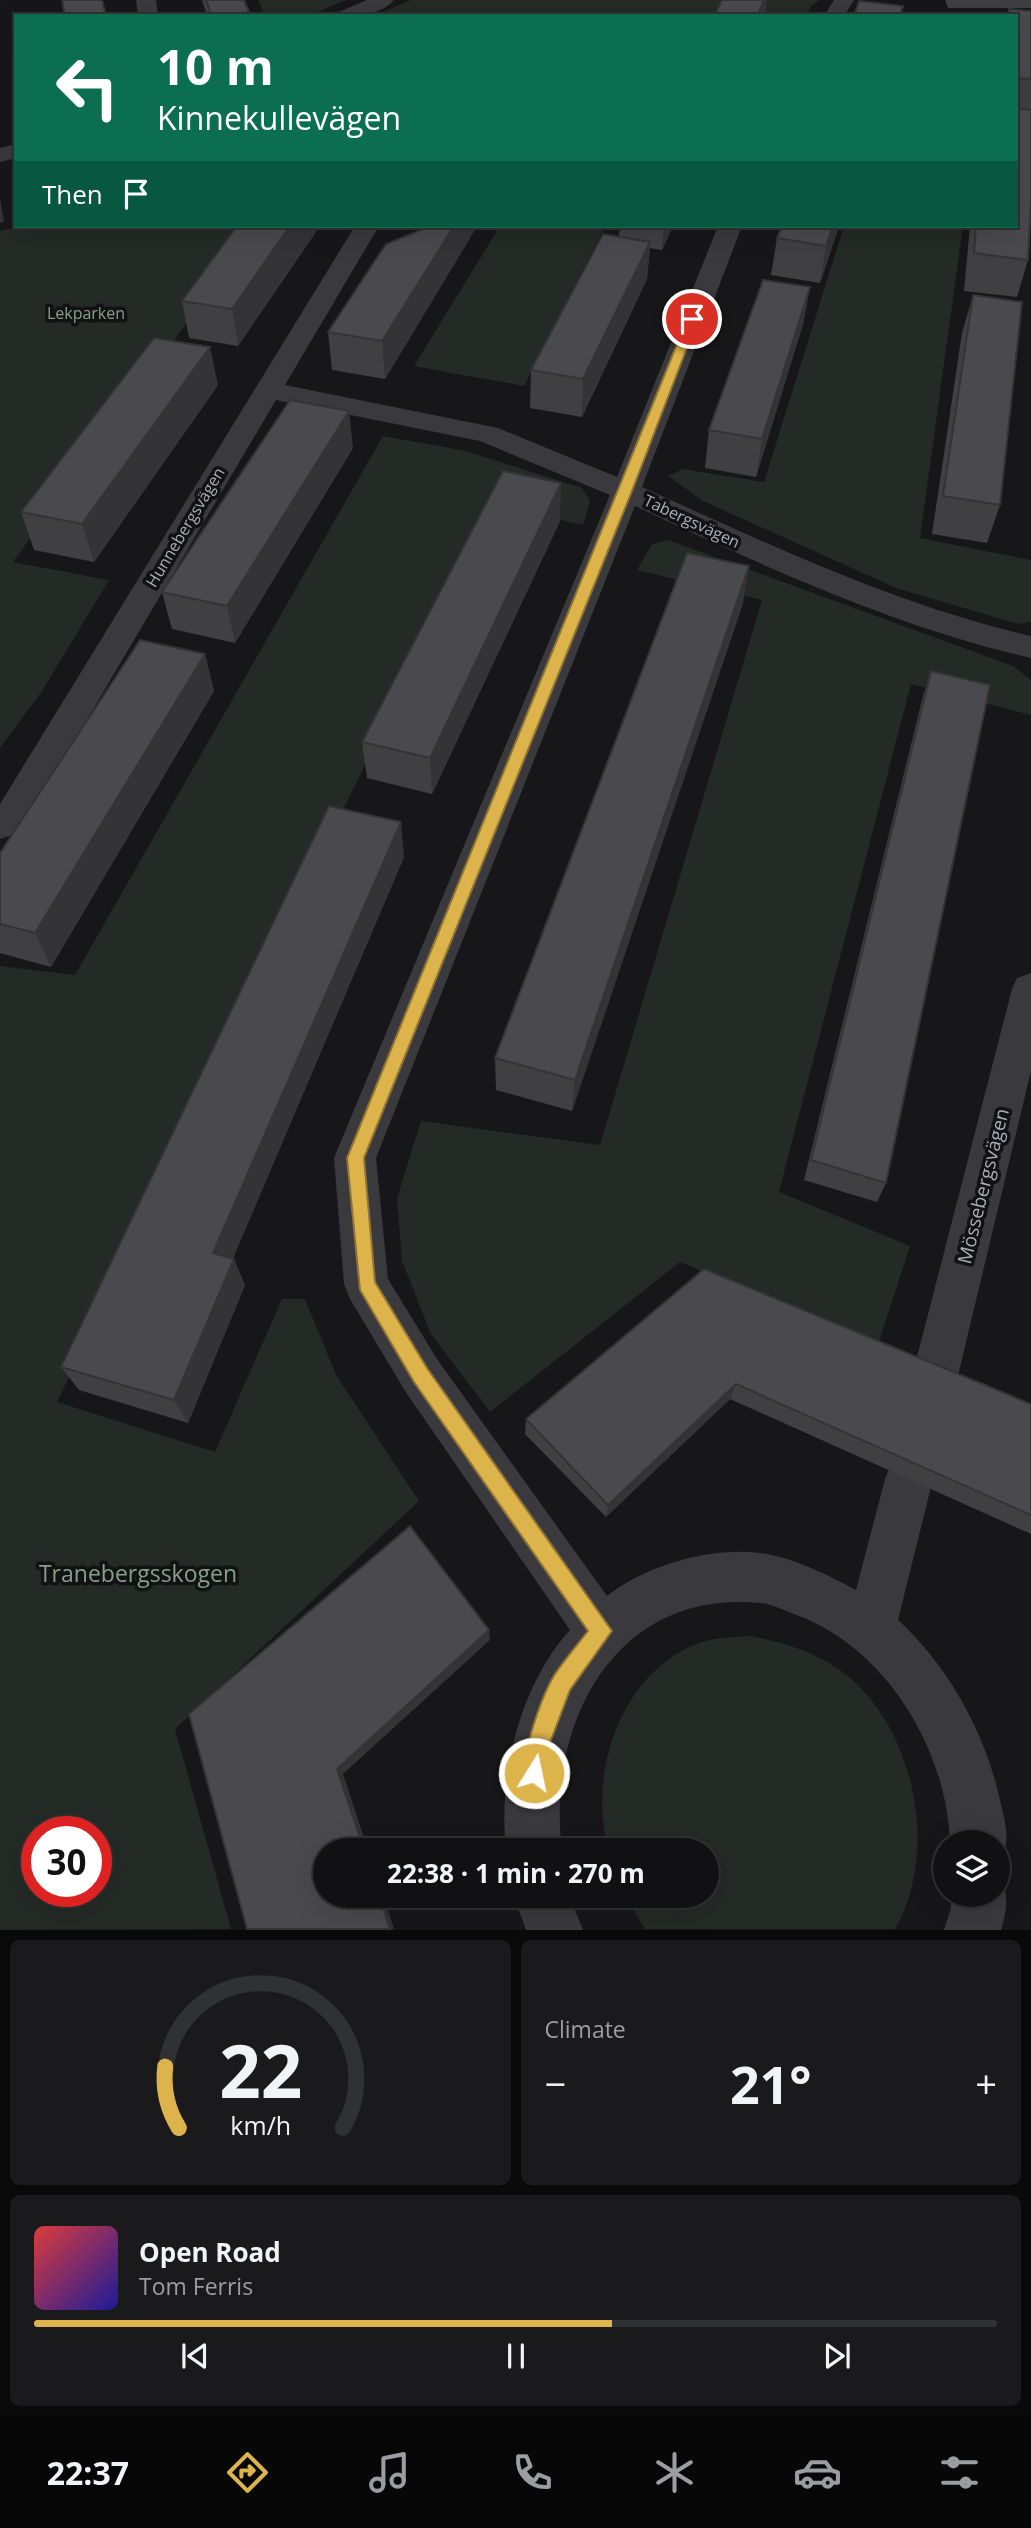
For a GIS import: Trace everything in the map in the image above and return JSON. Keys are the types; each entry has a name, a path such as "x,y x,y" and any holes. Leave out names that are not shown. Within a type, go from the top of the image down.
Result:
{"street":[{"path":"351,14 384,0"},
{"name":"Hunnebergsvägen","path":"0,825 11,816 366,228"},
{"path":"601,1631 421,1375 366,1284 355,1158 626,491 729,228"},
{"name":"Tabergsvägen","path":"268,390 488,434 626,491 782,563 974,634 1031,647"},
{"name":"Mössebergsvägen","path":"933,1384 1031,989"},
{"path":"871,1628 909,1479"},
{"path":"532,1838 530,1823 537,1748 562,1683 601,1631 649,1597 703,1580 760,1578 817,1595 871,1628 921,1681 958,1748 978,1830"},
{"path":"972,1930 979,1907"},
{"path":"546,1908 555,1930"}],"green space":[{"path":"258,0 346,0 313,14 264,14"},
{"path":"411,0 820,0 810,7 808,14 379,14"},
{"name":"Lekparken","path":"14,228 256,228 13,562 109,580 42,691 0,748 0,231"},
{"path":"499,228 604,228 524,386 414,366"},
{"path":"843,228 963,228 920,538 1031,560 1031,622 1018,624 896,588 703,501 668,476 683,469 764,482"},
{"name":"Tranebergsskogen","path":"383,436 466,451 582,488 590,501 583,525 491,504 57,1402 215,1452 282,1299 305,1299 336,1375 419,1501 175,1729 231,1929 0,1930 0,966 75,975"},
{"path":"668,540 1013,666 1031,680 1031,715 911,684 779,1192 910,1246 878,1345 680,1262 490,1412 431,1334 402,1261 397,1198 421,1121 600,1145 762,600 637,570 652,544"},
{"path":"752,1636 817,1656 837,1668 863,1691 885,1720 901,1753 912,1789 917,1826 916,1863 909,1898 895,1929 645,1929 632,1908 719,1908 719,1838 607,1838 603,1819 603,1787 608,1755 619,1724 634,1695 655,1671 680,1652 710,1640"}],"building":[{"path":"62,0 102,0 106,14 65,14"},
{"path":"206,0 244,0 249,12 230,14 211,14"},
{"path":"722,0 764,0 758,14 715,14"},
{"path":"859,1 903,6 901,14 855,14"},
{"path":"1009,9 1031,11 1031,79 1018,78 1018,14 1009,14"},
{"path":"1018,108 1031,110 1028,260 974,253 976,228 1018,228"},
{"path":"236,228 289,228 232,309 182,301"},
{"path":"426,228 453,228 382,341 328,332 386,244"},
{"path":"781,228 832,228 826,246 777,238"},
{"path":"603,234 650,242 583,379 531,370"},
{"path":"763,280 810,287 762,439 709,430"},
{"path":"973,295 1022,302 1000,505 943,496"},
{"path":"154,338 210,347 82,524 21,512"},
{"path":"290,400 349,411 227,606 162,592"},
{"path":"503,471 561,483 430,758 362,742"},
{"path":"687,553 749,566 575,1080 495,1058"},
{"path":"140,640 205,654 35,933 0,924 0,853"},
{"path":"931,671 990,685 886,1183 811,1160"},
{"path":"329,806 401,822 213,1253 234,1259 174,1400 61,1367"},
{"path":"704,1269 1031,1404 1031,1515 736,1384 608,1505 526,1419"},
{"path":"410,1526 489,1630 337,1769 360,1838 313,1838 313,1908 383,1908 390,1929 247,1929 189,1714"}],"route":[{"path":"534,1773 537,1748 562,1683 601,1631 421,1375 366,1284 355,1158 626,491 692,319"}]}
